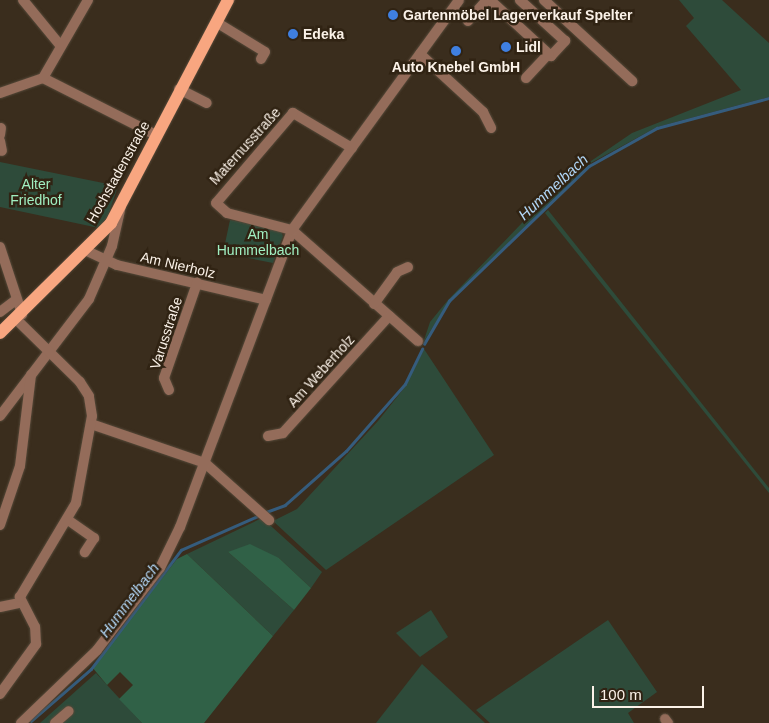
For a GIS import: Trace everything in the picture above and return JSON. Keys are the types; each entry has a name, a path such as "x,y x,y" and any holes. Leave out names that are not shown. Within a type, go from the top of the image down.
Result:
{"main road":[{"name":"Hochstadenstraße","path":"0,333 87,251 121,206 179,89 228,0"}],"street":[{"path":"23,0 60,45"},
{"path":"0,93 43,78 60,45 88,0"},
{"path":"21,723 98,650 154,577 175,540 292,230 459,0"},
{"path":"468,21 489,0 551,56 565,41 520,0"},
{"path":"544,0 632,81"},
{"path":"216,22 265,52 261,59"},
{"path":"420,54 483,112 490,128"},
{"path":"526,78 548,54"},
{"path":"43,78 156,135"},
{"path":"179,89 206,103"},
{"name":"Maternusstraße","path":"292,230 227,213 217,207 218,198 293,113 352,148"},
{"path":"0,416 84,305 106,262 121,221 121,206"},
{"path":"292,230 418,341"},
{"name":"Am Nierholz","path":"87,251 106,262 266,300"},
{"path":"1,253 17,299 19,316 30,341 48,352 87,392 91,424 81,487 68,520 24,587 19,602"},
{"path":"374,304 397,272 408,267"},
{"name":"Varusstraße","path":"169,390 164,378 197,283"},
{"path":"0,312 17,299"},
{"name":"Am Weberholz","path":"268,436 283,433 389,316"},
{"path":"0,525 22,457 31,376"},
{"path":"91,424 205,463 269,520"},
{"path":"68,520 94,538 85,552"},
{"path":"0,607 19,602"},
{"path":"0,694 37,641 36,628 19,602"},
{"path":"55,723 69,711"}],"green space":[{"path":"679,0 722,0 769,43 769,97 657,127 589,164 449,301 423,343 430,322 448,300 544,200 591,161 632,133 741,90 686,26 694,18"},
{"name":"Alter Friedhof","path":"0,162 118,186 108,216 99,228 0,207"},
{"path":"548,210 769,488 769,493 545,213"},
{"name":"Am Hummelbach","path":"230,220 280,229 283,236 273,263 223,253"},
{"path":"424,349 494,455 326,570 273,521 297,509 378,421 405,387"},
{"path":"262,518 322,572 311,588 279,558 228,552 294,610 273,636 187,554"},
{"path":"250,544 279,558 311,588 294,610 228,552"},
{"path":"187,554 273,636 204,723 142,723 119,699 133,685 120,672 107,685 92,667 177,559"},
{"path":"431,610 448,637 420,657 396,633"},
{"path":"608,620 657,692 628,713 634,723 490,723 476,710"},
{"path":"422,664 450,690 485,723 376,723"},
{"path":"96,673 142,723 40,723"}],"waterway":[{"name":"Hummelbach","path":"424,344 449,301 589,166 657,128 769,98"},
{"name":"Hummelbach","path":"266,512 285,505 346,451 405,384 422,349"},
{"name":"Hummelbach","path":"31,721 91,669 181,550 260,515"}],"place":[{"name":"Gartenmöbel Lagerverkauf Spelter","path":"393,15"},
{"name":"Edeka","path":"293,34"},
{"name":"Lidl","path":"506,47"},
{"name":"Auto Knebel GmbH","path":"456,51"}]}
